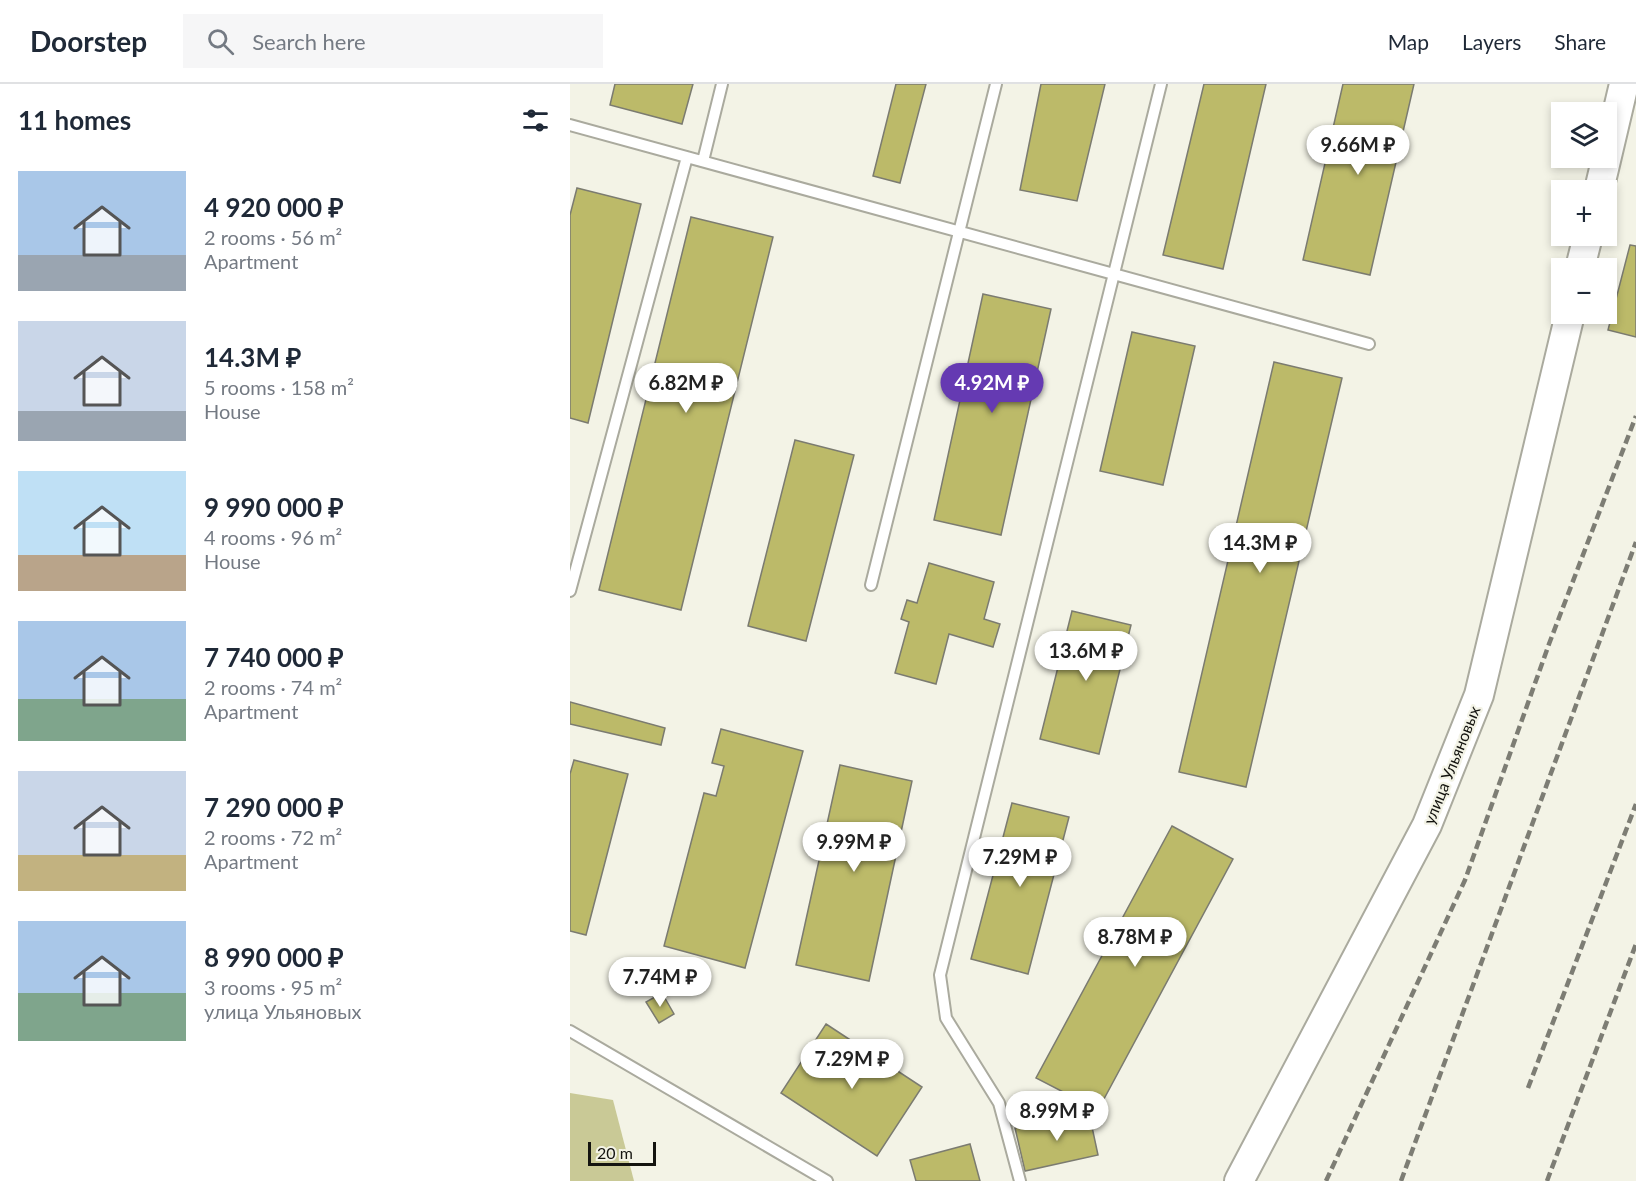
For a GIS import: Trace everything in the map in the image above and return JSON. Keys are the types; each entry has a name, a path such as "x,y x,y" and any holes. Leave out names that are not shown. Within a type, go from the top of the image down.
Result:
{"street":[{"path":"1601,180 1624,84"},
{"name":"улица Ульяновых","path":"1239,1181 1427,825 1479,695 1568,324"}],"lane":[{"path":"703,161 722,84"},
{"path":"871,585 996,84"},
{"path":"1020,1181 999,1103 946,1018 940,975 1161,84"},
{"path":"570,125 1115,272 1369,344"},
{"path":"570,591 687,157"},
{"path":"570,1031 827,1181"}],"green space":[{"path":"570,1093 613,1100 634,1181 570,1181"}],"building":[{"path":"615,84 693,84 682,124 610,105"},
{"path":"896,84 926,84 900,183 873,176"},
{"path":"1041,84 1105,84 1077,201 1020,190"},
{"path":"1204,84 1266,84 1223,269 1163,255"},
{"path":"1343,84 1414,84 1370,275 1303,260"},
{"path":"577,188 641,204 588,423 570,418 570,215"},
{"path":"691,217 773,237 681,610 599,590"},
{"path":"1630,245 1636,246 1636,337 1608,330 1610,324 1617,324 1617,295"},
{"path":"983,294 1051,309 1001,535 934,520"},
{"path":"1132,332 1195,346 1163,485 1100,471"},
{"path":"1274,362 1342,378 1246,787 1179,772"},
{"path":"795,440 854,455 806,641 748,626"},
{"path":"929,563 994,582 984,619 1000,624 993,647 949,634 936,684 895,673 909,622 901,619 907,600 917,603"},
{"path":"1072,611 1131,625 1099,754 1040,739"},
{"path":"570,702 665,728 661,745 570,724"},
{"path":"721,729 803,751 745,968 664,946 704,793 716,796 724,766 712,763"},
{"path":"574,760 628,774 586,935 570,931 570,774"},
{"path":"840,765 912,781 869,981 796,965"},
{"path":"1012,803 1069,817 1028,974 971,959"},
{"path":"1172,826 1233,859 1098,1110 1036,1078"},
{"path":"662,993 674,1014 659,1023 646,1002"},
{"path":"826,1024 922,1087 877,1156 781,1093"},
{"path":"1089,1113 1098,1155 1025,1171 1015,1128"},
{"path":"970,1144 980,1181 916,1181 910,1160"}],"railway":[{"path":"1326,1181 1465,880 1549,644 1636,416"},
{"path":"1401,1181 1636,542"},
{"path":"1528,1088 1636,804"},
{"path":"1547,1181 1636,944"}]}
